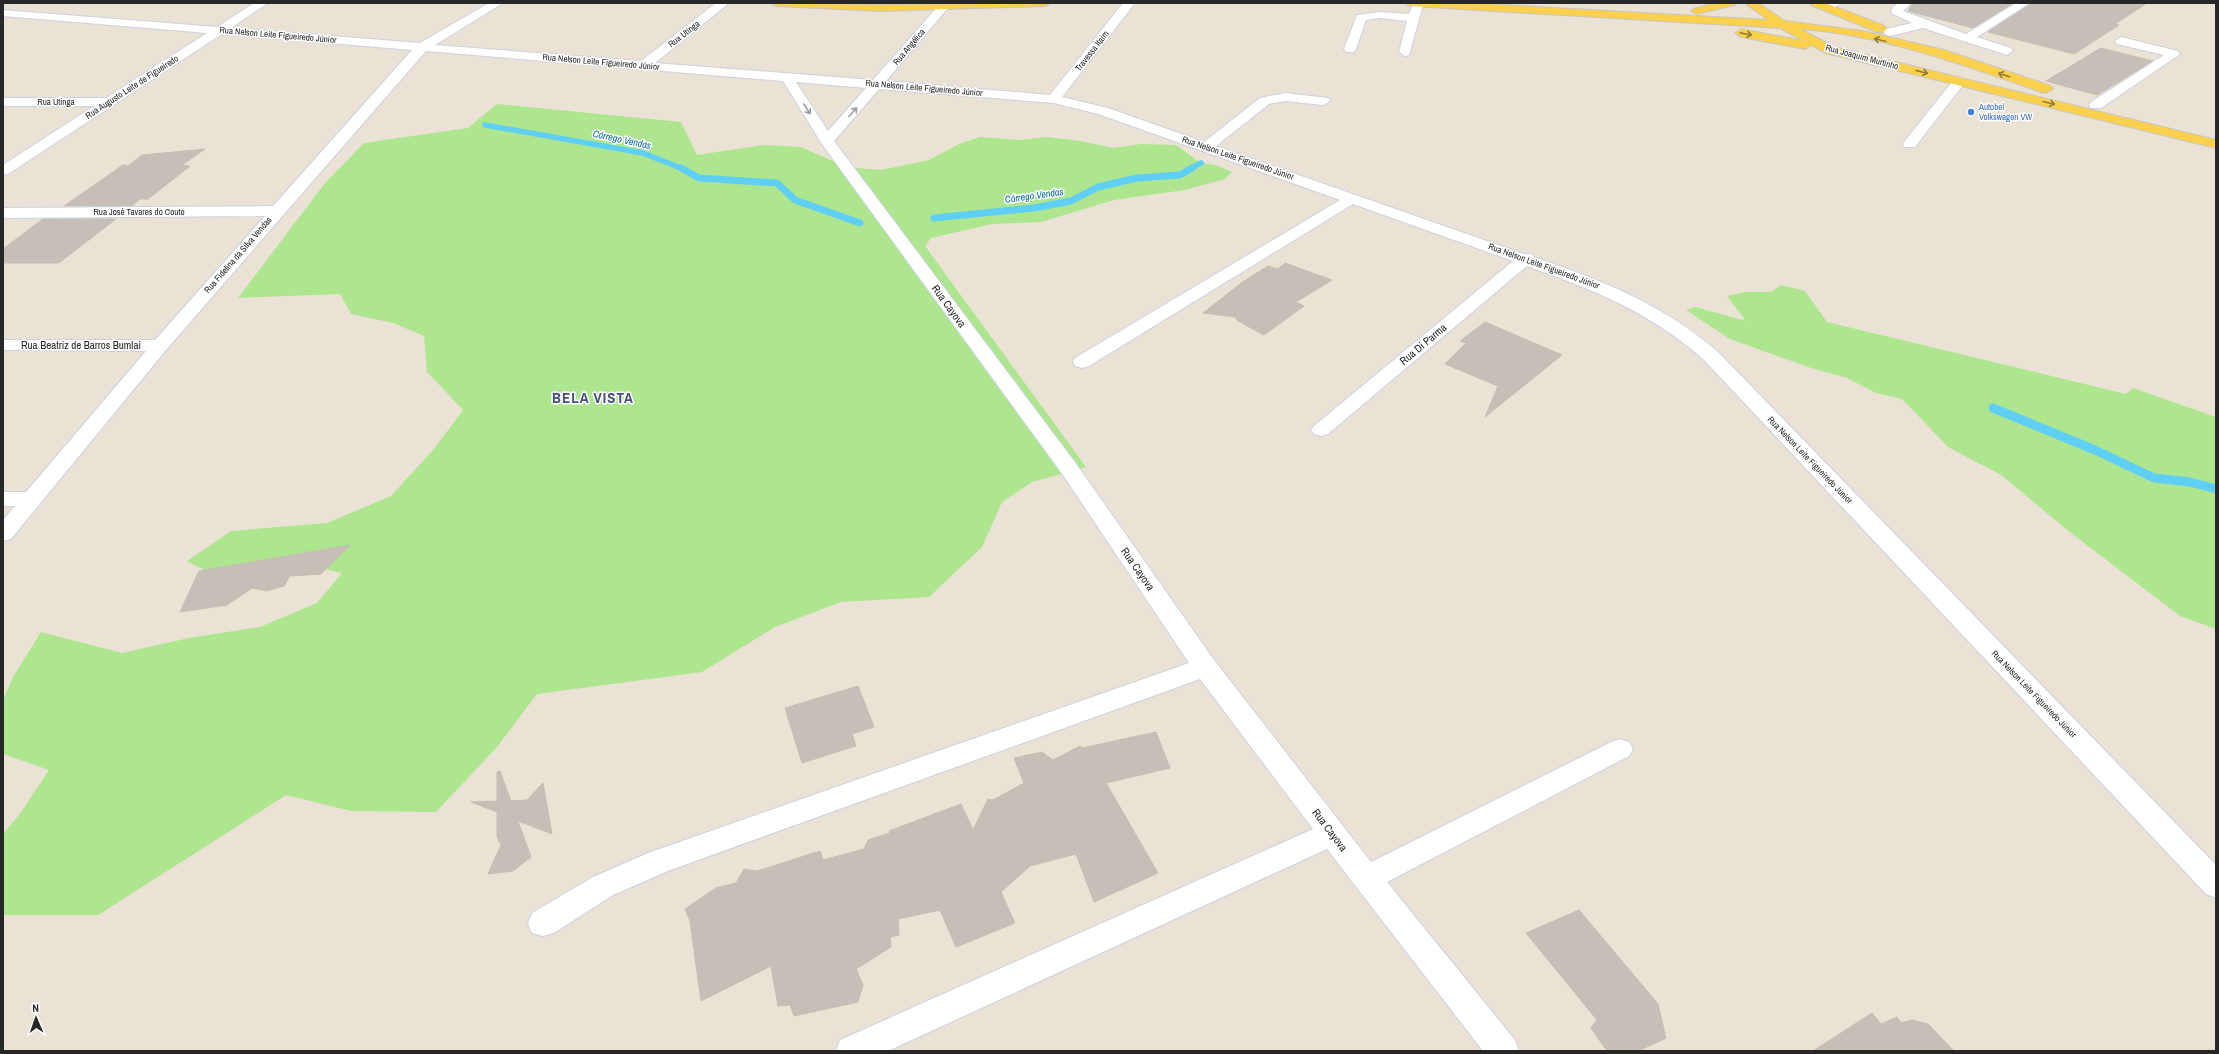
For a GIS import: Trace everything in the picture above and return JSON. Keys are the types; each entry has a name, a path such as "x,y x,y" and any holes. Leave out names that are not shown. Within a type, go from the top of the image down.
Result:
{"main road":[{"path":"777,3 851,7 943,7 1045,3"},
{"name":"Rua Joaquim Murtinho","path":"1410,3 1779,24 1830,50 2216,144"},
{"path":"1648,16 1708,10 1730,3"},
{"path":"1751,3 1779,24 1863,35 1958,60 2096,105 2216,138"},
{"path":"1811,4 1831,5 1863,22 1958,60"},
{"path":"1779,24 1831,5"},
{"path":"1648,16 1830,50"}],"street":[{"path":"3,11 16,3"},
{"name":"Rua Augusto Leite de Figueiredo","path":"3,171 262,3"},
{"name":"Rua Fidelina da Silva Vendas","path":"3,534 160,346 276,211 412,57 423,47 497,3"},
{"name":"Rua Utinga","path":"644,66 724,3"},
{"name":"Travessa Itaim","path":"1054,99 1129,3"},
{"path":"1906,3 1897,9 1897,13 1924,24 2007,51"},
{"path":"1968,38 2024,3"},
{"path":"1405,52 1418,4"},
{"name":"Rua Angélica","path":"827,141 878,84 943,7"},
{"name":"Rua Nelson Leite Figueiredo Júnior","path":"3,11 644,66 1054,99 1103,110 1526,258 1631,299 1686,332 1711,356 2216,885"},
{"path":"1350,49 1360,17 1380,15 1413,18"},
{"path":"1890,32 1924,24"},
{"path":"2096,105 2174,54 2121,41"},
{"name":"Rua Cayova","path":"787,77 827,141 1070,470 1205,667 1366,878 1503,1051"},
{"path":"1910,144 1960,81"},
{"path":"1206,147 1236,126 1252,109 1265,101 1285,97 1323,101"},
{"name":"Rua Utinga","path":"3,102 109,102"},
{"path":"1082,362 1353,198"},
{"name":"Rua José Tavares do Couto","path":"3,213 276,211"},
{"name":"Rua Di Parma","path":"1321,430 1526,258"},
{"name":"Rua Beatriz de Barros Bumlai","path":"3,345 160,346"},
{"path":"3,499 32,499"},
{"path":"543,923 603,886 658,862 1205,667"},
{"path":"1366,878 1620,749"},
{"path":"852,1051 1333,833"}],"green space":[{"path":"497,104 681,122 697,155 764,145 801,147 846,167 881,170 929,160 959,144 980,137 1019,140 1047,137 1081,141 1113,148 1141,144 1176,145 1201,163 1216,165 1232,172 1225,179 1185,190 1114,200 1041,222 992,224 931,238 925,246 1086,467 1032,482 1002,502 982,547 929,597 841,602 775,627 702,672 537,694 497,747 436,812 351,811 286,795 98,915 3,915 3,834 19,815 49,770 3,754 3,700 13,677 41,632 122,653 189,638 260,627 317,603 342,573 300,564 219,578 187,561 231,531 327,523 391,496 434,449 463,410 427,372 424,336 393,323 351,314 340,294 238,298 325,183 364,143 468,128"},
{"path":"1781,285 1805,291 1827,322 2126,394 2133,388 2216,417 2216,629 2180,616 2071,533 2001,475 1948,447 1902,399 1876,393 1847,378 1811,368 1730,339 1686,310 1695,307 1746,321 1727,296 1746,292 1771,292"}],"building":[{"path":"1913,3 2013,3 1973,28 1908,11"},
{"path":"2031,3 2147,3 2115,24 2119,25 2074,54 1988,32"},
{"path":"2101,48 2153,61 2097,95 2046,81"},
{"path":"205,149 182,165 190,166 148,199 140,199 132,206 64,206 123,165 128,166 142,155"},
{"path":"43,219 116,219 59,263 3,263 3,249"},
{"path":"1285,263 1332,280 1296,302 1304,306 1264,335 1238,321 1235,317 1203,313 1244,281 1268,266 1278,269"},
{"path":"1485,322 1562,355 1485,417 1498,386 1445,364 1466,343 1460,341"},
{"path":"350,545 321,574 290,576 284,586 266,591 252,588 227,605 180,612 199,571"},
{"path":"858,686 874,727 852,734 856,746 802,763 785,708"},
{"path":"1156,732 1170,768 1106,783 1158,873 1094,902 1076,854 1030,866 1001,892 1015,923 956,947 940,910 898,919 899,935 890,937 891,947 856,969 863,985 858,1002 794,1016 790,1005 778,1006 771,966 701,1001 690,921 685,909 716,888 736,883 744,869 757,871 820,851 823,860 864,849 868,840 890,833 889,831 961,804 973,830 988,799 993,800 1024,783 1014,758 1042,752 1053,760 1080,746 1082,748"},
{"path":"500,771 511,801 527,800 543,783 552,834 518,821 531,857 513,871 488,874 501,845 497,837 497,812 471,802 497,801 497,772"},
{"path":"1579,910 1658,1004 1666,1038 1638,1051 1607,1051 1591,1028 1597,1020 1526,933"},
{"path":"1872,1013 1881,1024 1897,1017 1901,1023 1912,1020 1928,1024 1954,1051 1813,1051"}],"waterway":[{"name":"Córrego Vendas","path":"485,125 643,153 682,169"},
{"name":"Córrego Vendas","path":"1190,169 1201,163"},
{"name":"Córrego Vendas","path":"934,218 1034,208 1071,201 1098,187 1137,178 1180,175 1192,168"},
{"name":"Córrego Vendas","path":"682,169 699,178 777,183 795,200 860,223"},
{"path":"1993,408 2095,450 2154,478 2190,482 2216,489"}],"place":[{"name":"Autobel Volkswagen VW","path":"1971,112"}],"district":[{"name":"BELA VISTA","path":"593,398"}]}
